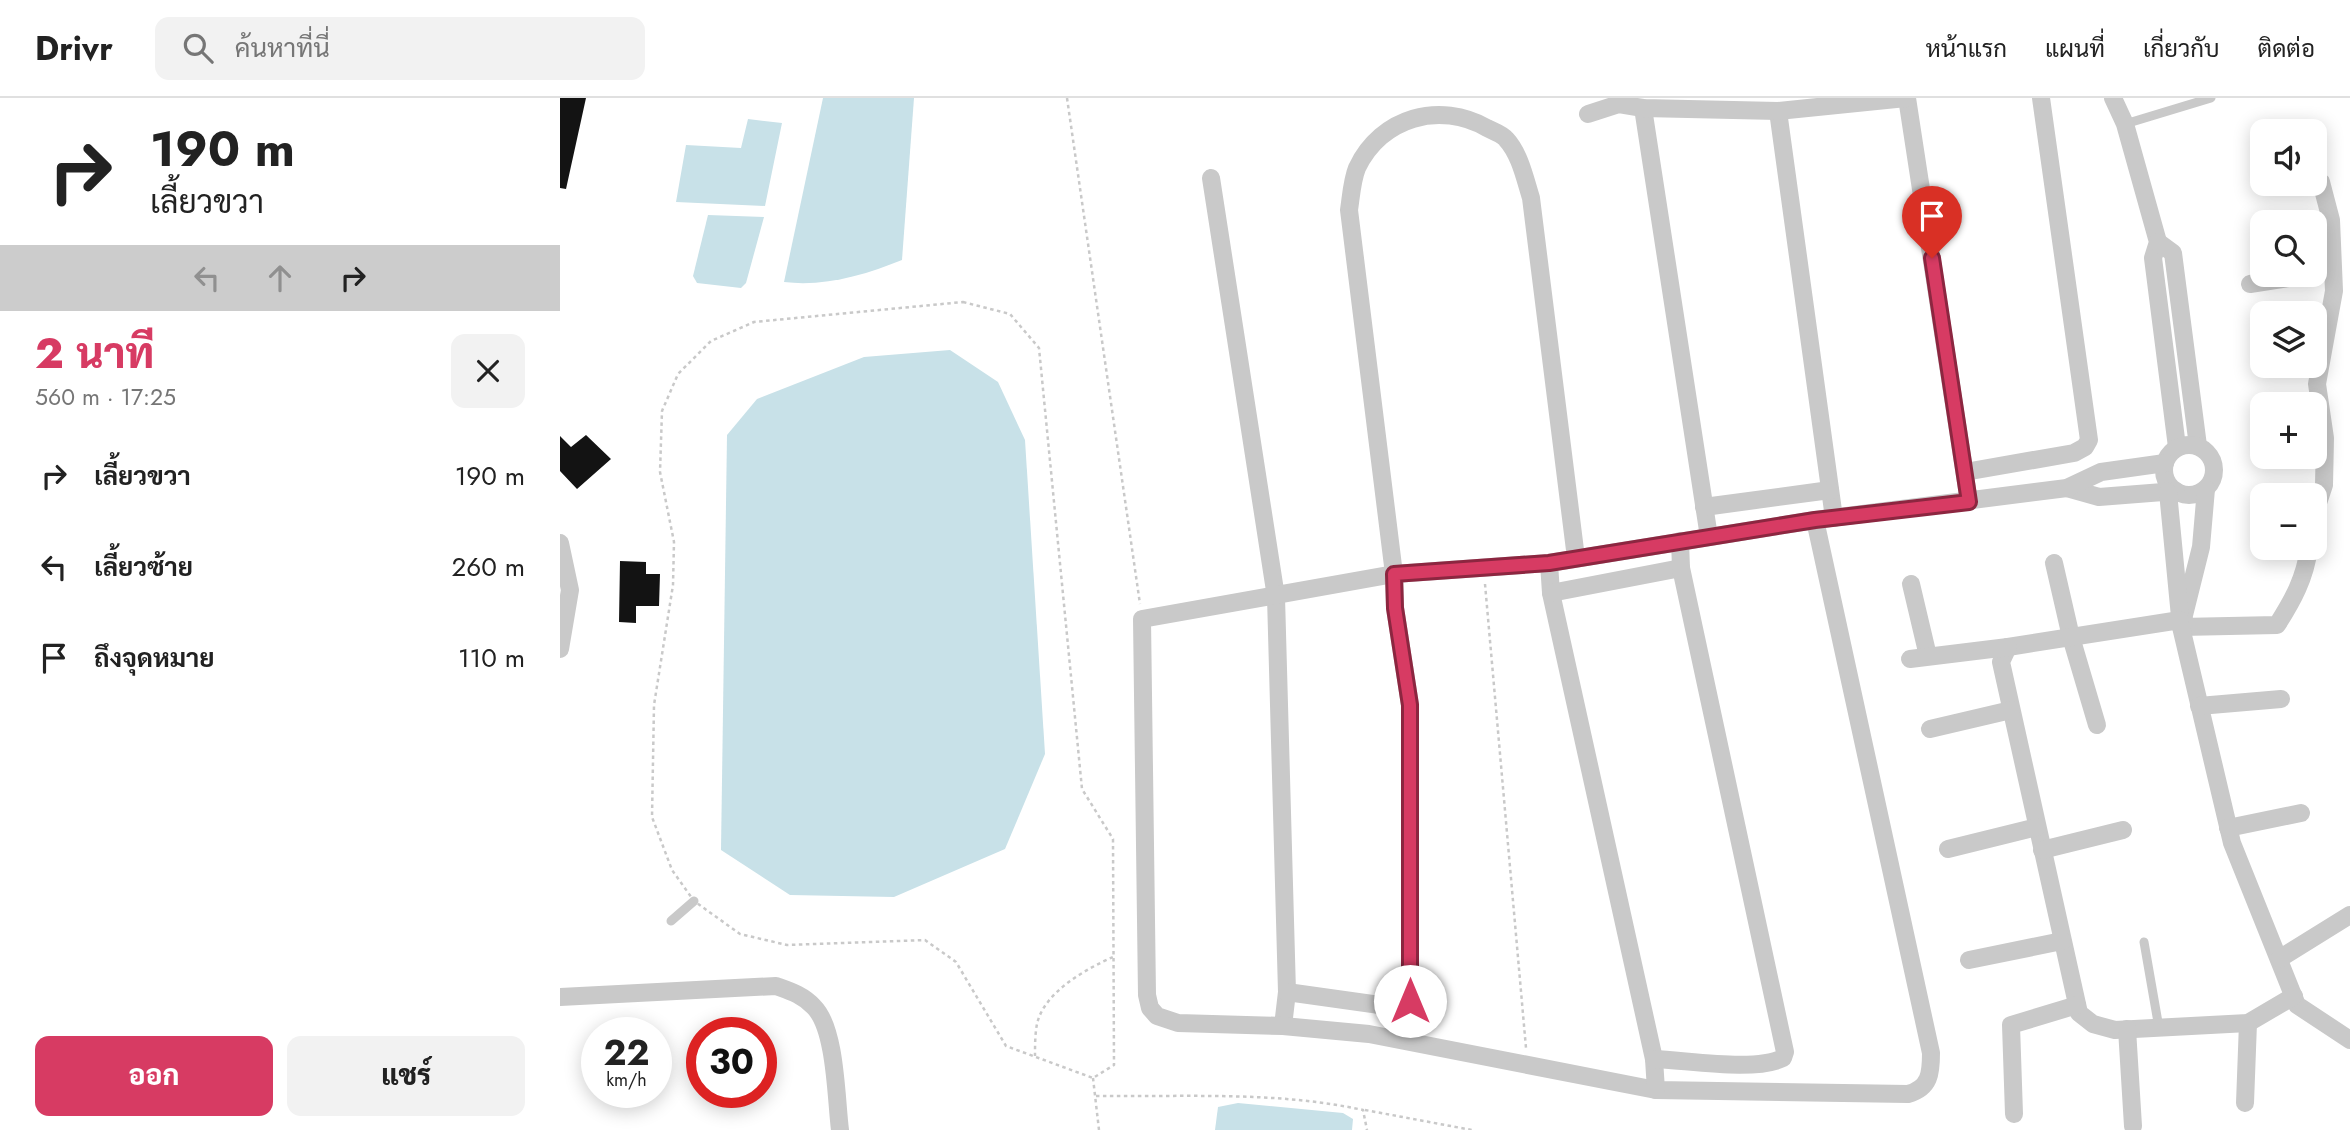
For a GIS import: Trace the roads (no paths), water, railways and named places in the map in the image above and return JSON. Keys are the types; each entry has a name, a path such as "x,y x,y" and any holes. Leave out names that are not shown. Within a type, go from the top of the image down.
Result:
{"street":[{"path":"1588,114 1619,104 1643,108 1777,111 1907,98 1969,502"},
{"path":"1965,472 2074,453 2085,447 2089,440 2041,98"},
{"path":"2113,98 2125,124 2158,242 2153,258 2178,447 2165,463 2164,474 2172,492 2180,623 2228,828 2297,1005 2350,1041"},
{"path":"1643,108 1709,537"},
{"path":"1777,111 1834,518"},
{"path":"1287,992 1401,1008 1407,1006 1410,1001 1410,705 1395,608 1394,574 1349,210 1356,169 1375,142 1403,121 1436,113 1470,118 1506,139 1522,169 1531,198 1576,558"},
{"path":"1211,178 1276,597 1287,992 1283,1026"},
{"path":"2325,196 2331,220 2327,250"},
{"path":"2158,242 2174,253 2198,446 2213,460 2215,471 2206,489 2201,547 2180,623"},
{"path":"2317,392 2334,291 2327,278"},
{"path":"2178,447 2198,446"},
{"path":"1815,520 1931,1053 1931,1073 1926,1085 1908,1094 1656,1090 1369,1034 1283,1026 1178,1023 1157,1016 1150,1008 1147,995 1142,619 1394,574 1549,563 1815,520 2067,488 2101,472 2165,463"},
{"path":"2067,488 2099,497 2172,492 2186,495 2206,489"},
{"path":"1704,507 1830,490"},
{"path":"1654,1059 1774,1062 1783,1058 1785,1052 1681,568 1680,541"},
{"path":"560,543 570,606 561,639"},
{"path":"1911,584 1919,657 2180,623 2277,625 2295,596 2307,560"},
{"path":"1549,563 1551,593 1654,1059 1656,1090"},
{"path":"2054,563 2071,637 2097,725"},
{"path":"1551,593 1681,568"},
{"path":"2008,647 2001,662 2079,1013 2093,1024 2115,1030 2248,1023 2294,996"},
{"path":"2199,706 2281,699"},
{"path":"1930,729 2011,710"},
{"path":"2228,828 2301,813"},
{"path":"1948,849 2037,827"},
{"path":"2042,850 2123,830"},
{"path":"2279,959 2350,915"},
{"path":"1969,960 2062,941"},
{"path":"560,997 776,986 799,994 816,1008 827,1026 840,1130"},
{"path":"2014,1114 2011,1025 2077,1006"},
{"path":"2245,1103 2248,1023"},
{"path":"2127,1029 2133,1126"}],"lane":[{"path":"2125,124 2211,98"},
{"path":"671,921 694,901"},
{"path":"2144,942 2159,1028"}],"water":[{"path":"823,98 914,98 902,260 829,281 784,282"},
{"path":"748,119 782,123 765,206 676,202 686,145 741,148"},
{"path":"708,215 764,217 746,283 741,288 697,283 693,276"},
{"path":"950,350 998,382 1025,440 1045,754 1005,849 894,897 790,895 721,850 727,435 757,399 864,357"},
{"path":"1238,1103 1343,1113 1353,1119 1352,1130 1215,1130 1218,1107"}]}
